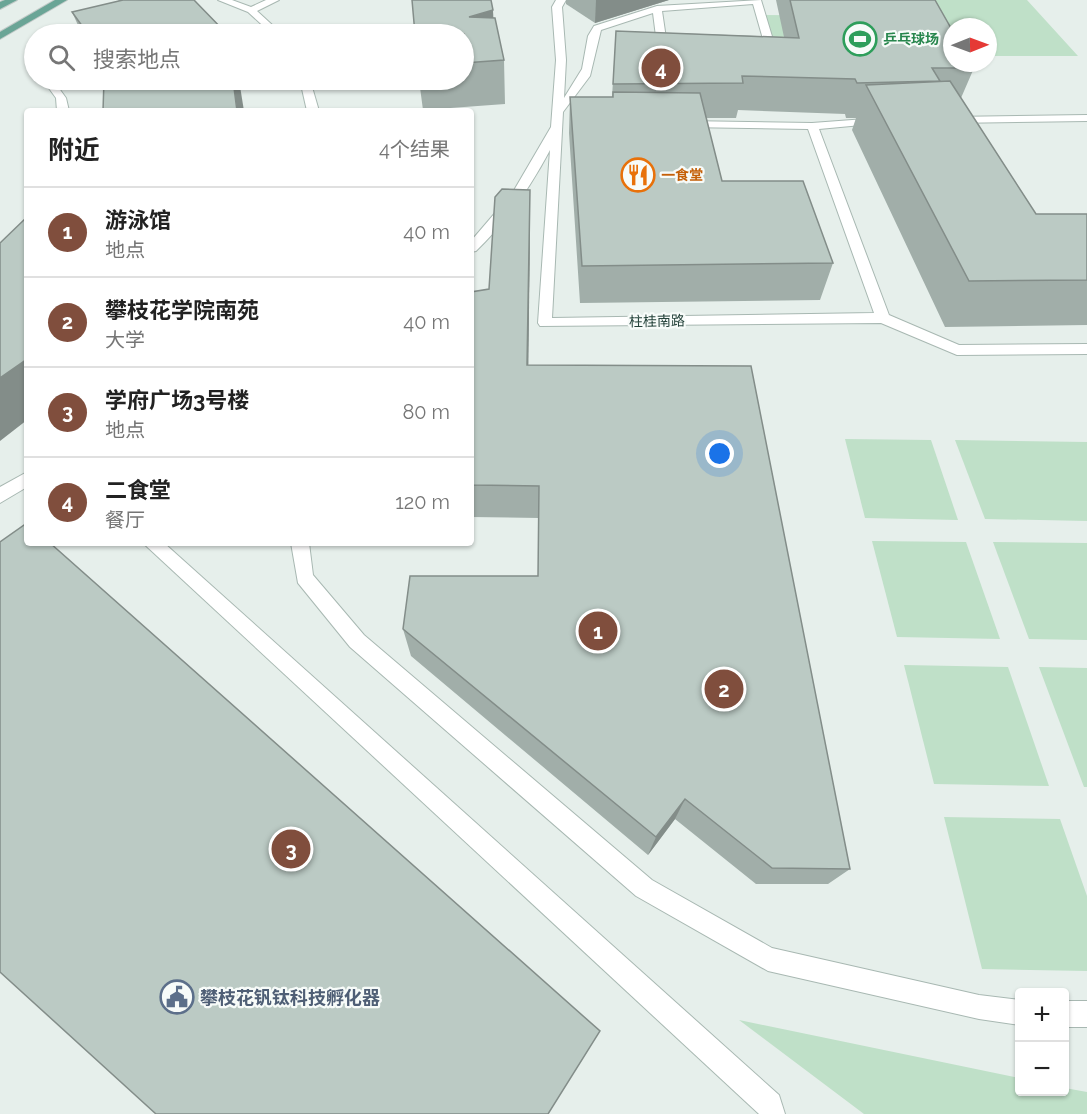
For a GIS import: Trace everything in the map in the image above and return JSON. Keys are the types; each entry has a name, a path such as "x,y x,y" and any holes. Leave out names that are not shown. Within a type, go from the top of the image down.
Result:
{"main road":[{"path":"0,6 12,0"},
{"path":"0,36 62,0"}],"lane":[{"path":"223,0 250,10 266,24"},
{"path":"250,10 274,0"},
{"name":"柱桂南路","path":"561,0 557,7 561,60 545,323 883,318 957,350 1087,349"},
{"path":"474,245 489,232 526,184 558,117 580,87 591,61 594,33 597,28 657,9 756,0 772,54"},
{"path":"657,9 663,52"},
{"path":"55,90 61,98 63,108"},
{"path":"307,90 312,108"},
{"path":"943,123 1087,118"},
{"path":"676,124 812,126 897,120"},
{"path":"812,126 883,318"},
{"path":"0,496 24,480"},
{"path":"155,546 770,1104 772,1114"},
{"path":"300,546 304,578 357,641 644,888 768,959 1015,1012"},
{"path":"1069,1014 1087,1014"}],"green space":[{"name":"乒乓球场","path":"915,0 1027,0 1078,56 997,56 997,18 943,18 943,55 772,52 761,15 924,16"},
{"path":"845,439 931,440 958,520 865,518"},
{"path":"955,440 1087,442 1087,521 985,519"},
{"path":"872,541 966,542 1000,639 897,637"},
{"path":"993,542 1087,543 1087,640 1029,639"},
{"path":"904,665 1008,667 1049,786 934,784"},
{"path":"1039,667 1087,668 1087,787 1084,787"},
{"path":"944,817 1060,819 1087,896 1087,971 982,969"},
{"path":"739,1020 1015,1077 1015,1096 1069,1096 1069,1089 1087,1092 1087,1114 864,1114"}],"building":[{"path":"123,0 194,0 217,24 81,24 72,12"},
{"path":"412,0 491,0 493,10 469,17 495,18 504,60 474,62 474,24 414,24"},
{"path":"790,0 935,0 945,18 943,18 943,68 932,68 940,81 857,83 855,79 742,76 743,83 613,84 616,31 799,38"},
{"path":"950,81 1036,214 1087,214 1087,280 969,281 866,85"},
{"path":"104,90 234,90 237,108 103,108"},
{"name":"一食堂","path":"613,92 700,93 722,181 803,181 833,263 582,266 570,97 613,97"},
{"path":"502,189 530,190 527,365 751,366 850,869 772,868 685,799 656,837 403,629 410,576 538,576 539,486 474,485 474,292 489,289 495,197"},
{"path":"24,220 24,361 0,378 0,243"},
{"path":"24,525 24,546 53,546 600,1031 548,1114 156,1114 0,972 0,542"}],"place":[{"name":"乒乓球场","path":"860,39"},
{"name":"二食堂","path":"661,68"},
{"name":"一食堂","path":"638,175"},
{"name":"游泳馆","path":"598,631"},
{"name":"攀枝花学院南苑","path":"724,689"},
{"name":"学府广场3号楼","path":"291,849"},
{"name":"攀枝花钒钛科技孵化器","path":"177,997"}]}
